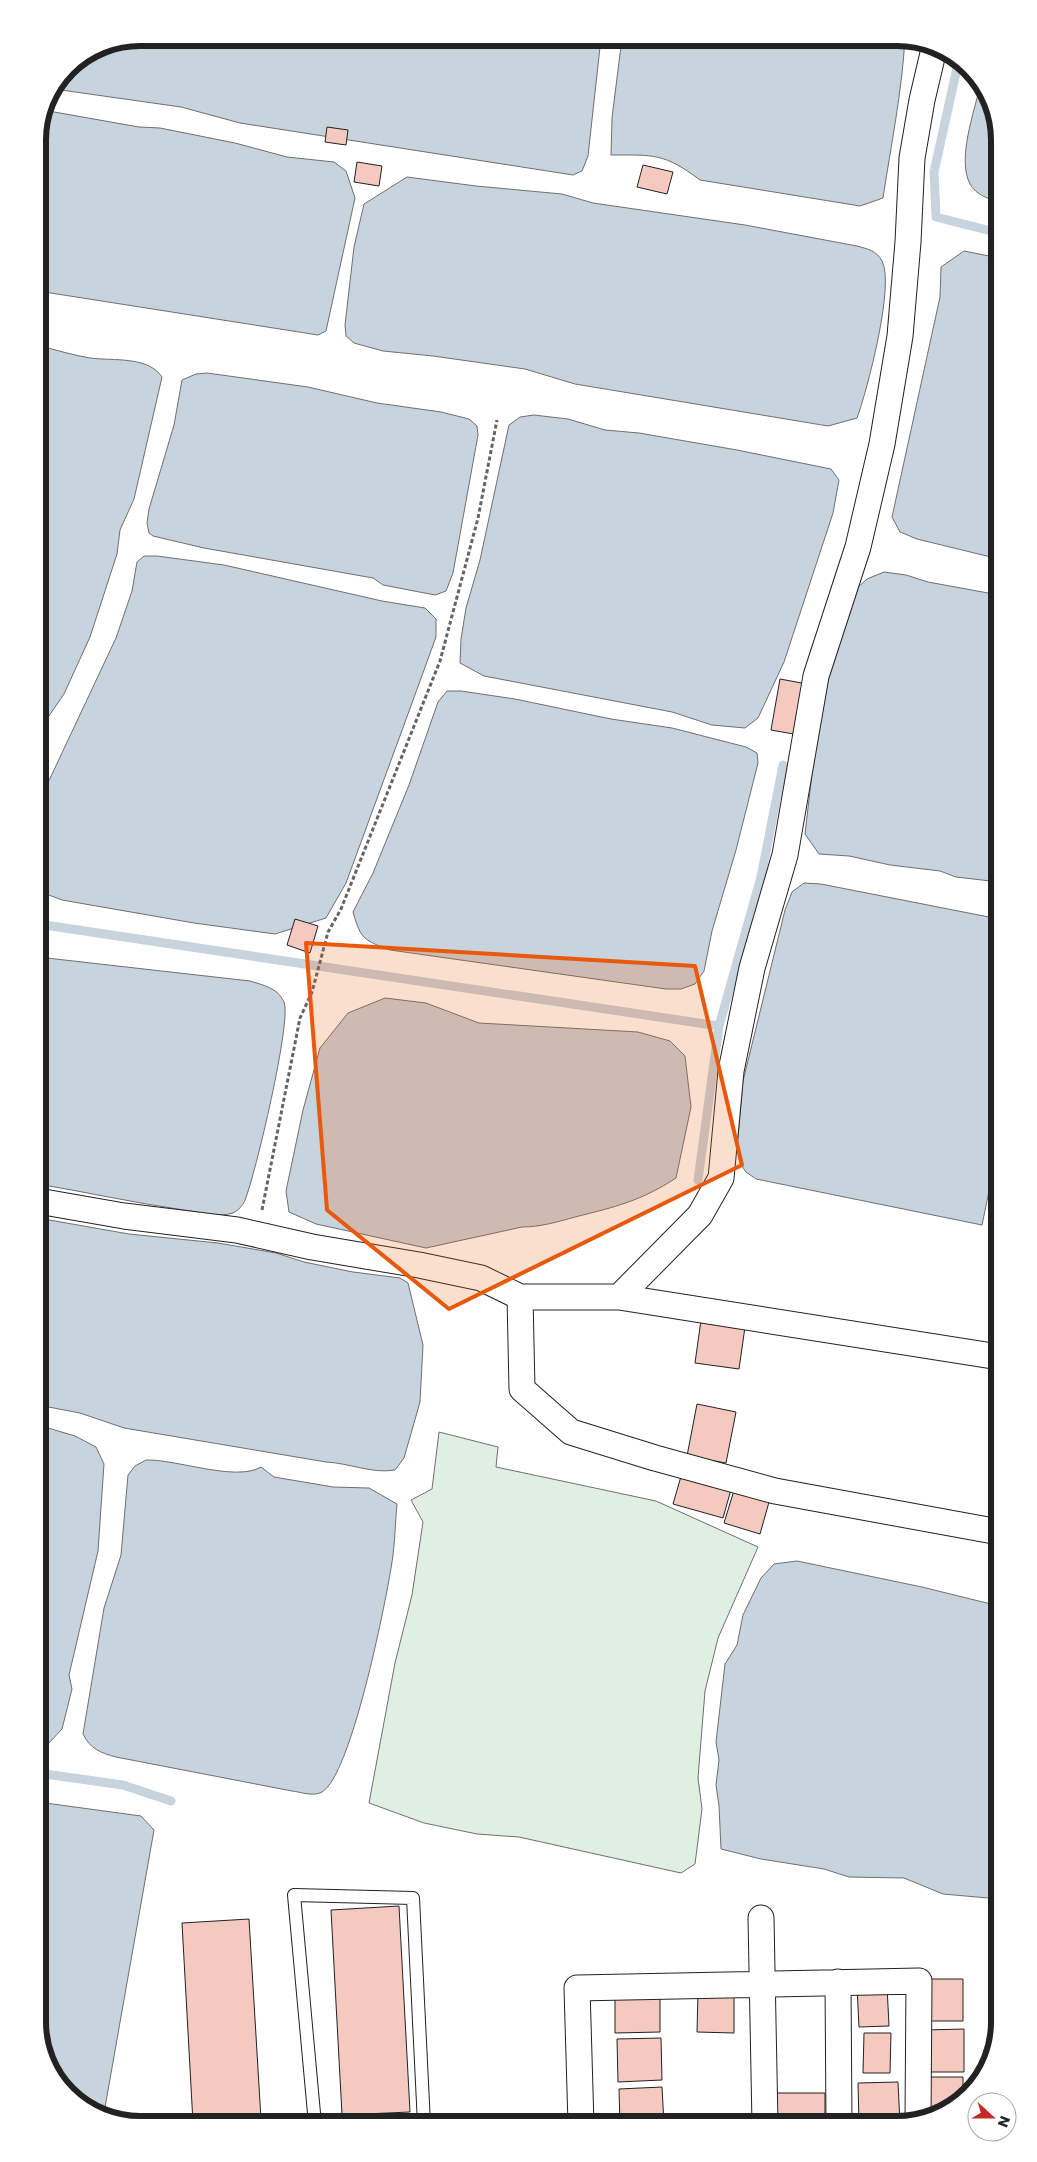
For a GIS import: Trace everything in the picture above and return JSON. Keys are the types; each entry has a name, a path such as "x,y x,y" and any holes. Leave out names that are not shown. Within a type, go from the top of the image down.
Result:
{"street":[{"path":"619,1297 700,1215 721,1178 731,1071 752,968 785,855 816,676 858,547 882,444 900,336 908,242 912,158 922,100 933,53"},
{"path":"46,1202 124,1216 237,1230 481,1278 520,1297 619,1297 991,1356"},
{"path":"520,1297 522,1388 571,1432 775,1491 991,1530"},
{"path":"761,1918 765,2116"},
{"path":"838,1982 839,2116"},
{"path":"581,2116 577,1988 838,1982 919,1982 918,2113"}],"lane":[{"path":"313,2116 294,1895 413,1898 424,2116"}],"path":[{"path":"257,1235 300,1018 312,992 328,932 341,909 440,661 478,518 497,420"}],"highlighted area":[{"path":"306,943 695,966 742,1165 449,1309 327,1210"}],"green space":[{"path":"439,1432 498,1447 496,1467 656,1501 758,1547 718,1638 705,1691 698,1778 702,1809 695,1864 681,1873 519,1837 477,1834 424,1823 369,1803 395,1663 412,1595 423,1522 411,1500 432,1489"}],"shaded area":[{"path":"600,46 588,156 582,171 573,175 240,123 181,107 61,90 74,74 88,62 105,53 128,47"},
{"path":"621,46 905,46 899,98 883,198 860,206 700,180 688,171 658,157 611,155 612,118"},
{"path":"978,93 986,110 991,135 991,199 979,194 973,188 966,174 966,149"},
{"path":"51,111 139,127 160,128 235,143 287,157 334,162 346,171 355,198 326,331 318,335 46,292 46,135"},
{"path":"407,177 562,194 593,203 745,225 857,246 872,251 882,261 885,274 885,292 873,363 857,418 828,426 575,384 525,369 383,351 354,343 346,336 345,325 354,247 364,204"},
{"path":"964,251 991,256 991,557 917,539 900,532 892,517 940,297 941,267"},
{"path":"46,347 90,358 139,363 156,370 162,377 134,499 120,530 117,554 90,637 64,694 46,720"},
{"path":"207,373 308,387 377,403 441,412 469,419 477,426 478,435 453,573 446,591 435,595 383,585 373,578 204,548 153,536 149,533 147,523 149,509 174,425 182,380 196,374"},
{"path":"534,415 568,419 605,430 639,433 831,469 839,480 833,513 784,662 758,718 745,728 712,725 672,712 484,676 460,663 461,639 466,608 480,560 509,425 520,417"},
{"path":"144,556 157,556 224,565 382,601 425,608 436,619 436,637 346,883 326,918 275,934 194,923 62,900 46,894 46,787 116,638 132,591 137,562"},
{"path":"884,572 991,594 991,881 956,877 940,871 890,865 849,856 819,854 805,834 813,765 833,653 856,589 867,579"},
{"path":"447,691 461,691 515,699 611,719 672,728 746,747 757,753 758,763 736,850 712,931 704,971 695,984 681,989 666,989 390,950 374,944 361,934 353,912 373,873 409,785 438,702"},
{"path":"804,883 821,884 991,917 991,1182 982,1225 756,1179 746,1172 740,1163 737,1149 743,1081 785,910 792,892"},
{"path":"46,958 250,981 274,990 284,1002 283,1037 278,1066 264,1132 244,1202 237,1211 221,1215 46,1185"},
{"path":"385,998 426,1003 479,1023 638,1032 670,1041 685,1056 691,1107 676,1178 639,1198 603,1210 548,1224 522,1227 426,1248 316,1224 289,1212 286,1191 303,1110 320,1048 348,1013"},
{"path":"46,1219 129,1234 218,1243 276,1253 304,1262 353,1272 400,1278 408,1283 423,1345 420,1402 404,1458 395,1470 378,1471 124,1428 80,1413 46,1407"},
{"path":"46,1427 75,1436 96,1447 104,1464 98,1551 69,1675 72,1689 62,1729 46,1744"},
{"path":"146,1460 237,1472 250,1471 261,1467 274,1477 333,1487 369,1488 397,1504 391,1568 382,1617 365,1688 344,1755 333,1779 322,1792 307,1794 116,1757 96,1750 83,1734 104,1608 121,1555 128,1475 135,1466"},
{"path":"797,1561 922,1587 991,1604 991,1898 943,1894 904,1878 849,1877 824,1869 761,1859 721,1849 716,1785 719,1760 716,1742 725,1664 737,1645 743,1615 761,1578 774,1564"},
{"path":"46,1803 141,1816 154,1830 105,2109 83,2096 66,2079 59,2069 49,2046 46,2021"}],"building":[{"path":"327,127 348,130 346,145 325,142"},
{"path":"357,162 382,166 379,186 354,182"},
{"path":"643,165 673,172 667,194 637,187"},
{"path":"780,679 807,684 799,735 771,730"},
{"path":"295,919 318,926 310,953 287,945"},
{"path":"701,1320 745,1327 739,1369 695,1363"},
{"path":"697,1404 736,1412 726,1463 687,1456"},
{"path":"682,1473 732,1486 723,1518 673,1504"},
{"path":"736,1484 771,1495 760,1534 724,1523"},
{"path":"399,1906 410,2112 342,2115 331,1910"},
{"path":"249,1919 261,2116 193,2116 182,1923"},
{"path":"924,1979 963,1979 963,2021 925,2021"},
{"path":"887,1986 889,2026 859,2027 857,1987"},
{"path":"698,1992 734,1993 734,2033 697,2032"},
{"path":"615,1995 660,1995 660,2032 615,2033"},
{"path":"964,2029 964,2072 925,2072 924,2030"},
{"path":"864,2033 891,2033 890,2073 863,2073"},
{"path":"661,2038 662,2080 618,2082 617,2039"},
{"path":"924,2077 963,2077 963,2088 944,2103 924,2112"},
{"path":"898,2082 900,2116 859,2116 858,2083"},
{"path":"662,2087 664,2116 620,2116 619,2089"},
{"path":"776,2093 825,2093 825,2116 776,2116"}],"waterway":[{"path":"957,69 934,172 936,217 991,231"},
{"path":"698,1180 719,1026 761,877 783,765"},
{"path":"46,925 719,1026"},
{"path":"46,1774 123,1785 171,1801"}]}
